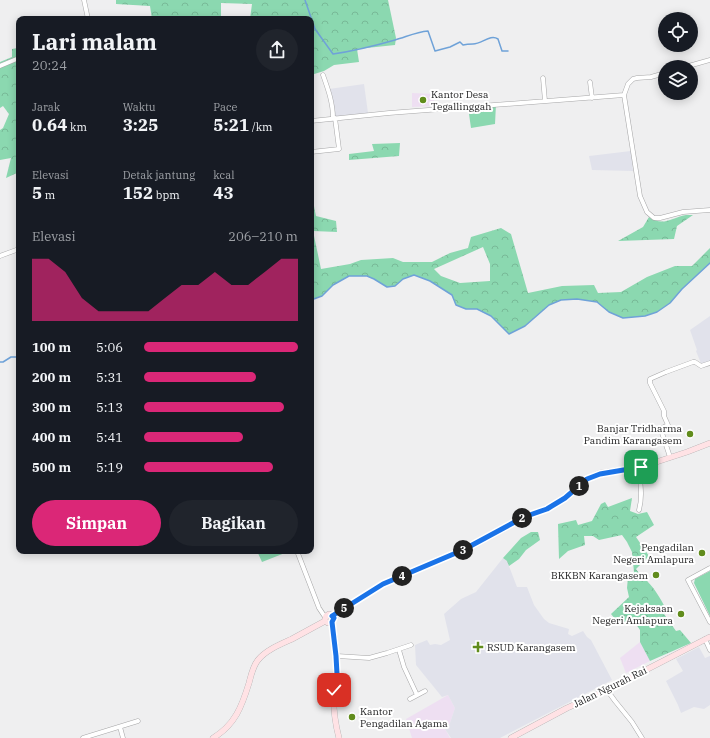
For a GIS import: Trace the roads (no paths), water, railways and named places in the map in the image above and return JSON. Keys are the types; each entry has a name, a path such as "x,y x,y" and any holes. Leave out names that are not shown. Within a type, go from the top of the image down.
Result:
{"street":[{"path":"84,0 87,16"},
{"path":"0,66 16,59"},
{"path":"698,63 710,60"},
{"path":"314,152 338,150 334,118 323,75"},
{"path":"658,75 631,80 626,87 624,96 640,196 647,212 654,218 660,218 683,212 710,210"},
{"path":"543,78 545,101"},
{"path":"590,82 592,98"},
{"path":"314,121 397,112 624,96"},
{"path":"0,256 16,250"},
{"path":"670,457 661,429 668,424 664,416 664,411 650,383 650,379 692,362 695,362 701,366 710,363"},
{"path":"213,738 226,729 238,712 254,668 259,659 266,653 383,584 463,550 524,517 547,509 565,498 587,479 600,474 639,467 710,443"},
{"path":"639,467 641,492 641,503 639,510"},
{"path":"298,554 319,608 328,617 328,623 332,622 337,674 334,690 334,707 339,738"},
{"path":"710,568 688,580 710,622"},
{"path":"707,638 710,650"},
{"name":"Jalan Ngurah Rai","path":"511,738 567,708 607,690 707,638"},
{"path":"336,656 369,658 399,650 411,645"},
{"path":"399,650 404,668 417,695"},
{"path":"607,690 632,722 642,738"},
{"path":"410,699 425,691"},
{"path":"83,738 138,721"},
{"path":"120,727 123,738"}],"waterway":[{"path":"305,0 311,16"},
{"path":"314,26 333,54 372,46 415,33 428,31 435,51 450,47 460,42 463,45 476,44 489,38 498,39 502,51 508,51"},
{"path":"314,299 322,296 333,285 349,276 367,276 387,287 395,286 403,279 414,275 430,281 452,295 456,305 466,309 477,309 491,316 509,334 525,326 549,305 561,300 577,299 597,302 609,312 623,318 645,316 657,312 670,303 682,289 710,263"},
{"path":"0,362 3,362 11,357 16,357"}],"place":[{"name":"Kantor Desa Tegallinggah","path":"423,100"},
{"name":"Banjar Tridharma Pandim Karangasem","path":"690,434"},
{"name":"Pengadilan Negeri Amlapura","path":"702,553"},
{"name":"BKKBN Karangasem","path":"656,575"},
{"name":"Kejaksaan Negeri Amlapura","path":"681,614"},
{"name":"RSUD Karangasem","path":"478,647"},
{"name":"Kantor Pengadilan Agama","path":"352,717"}]}
